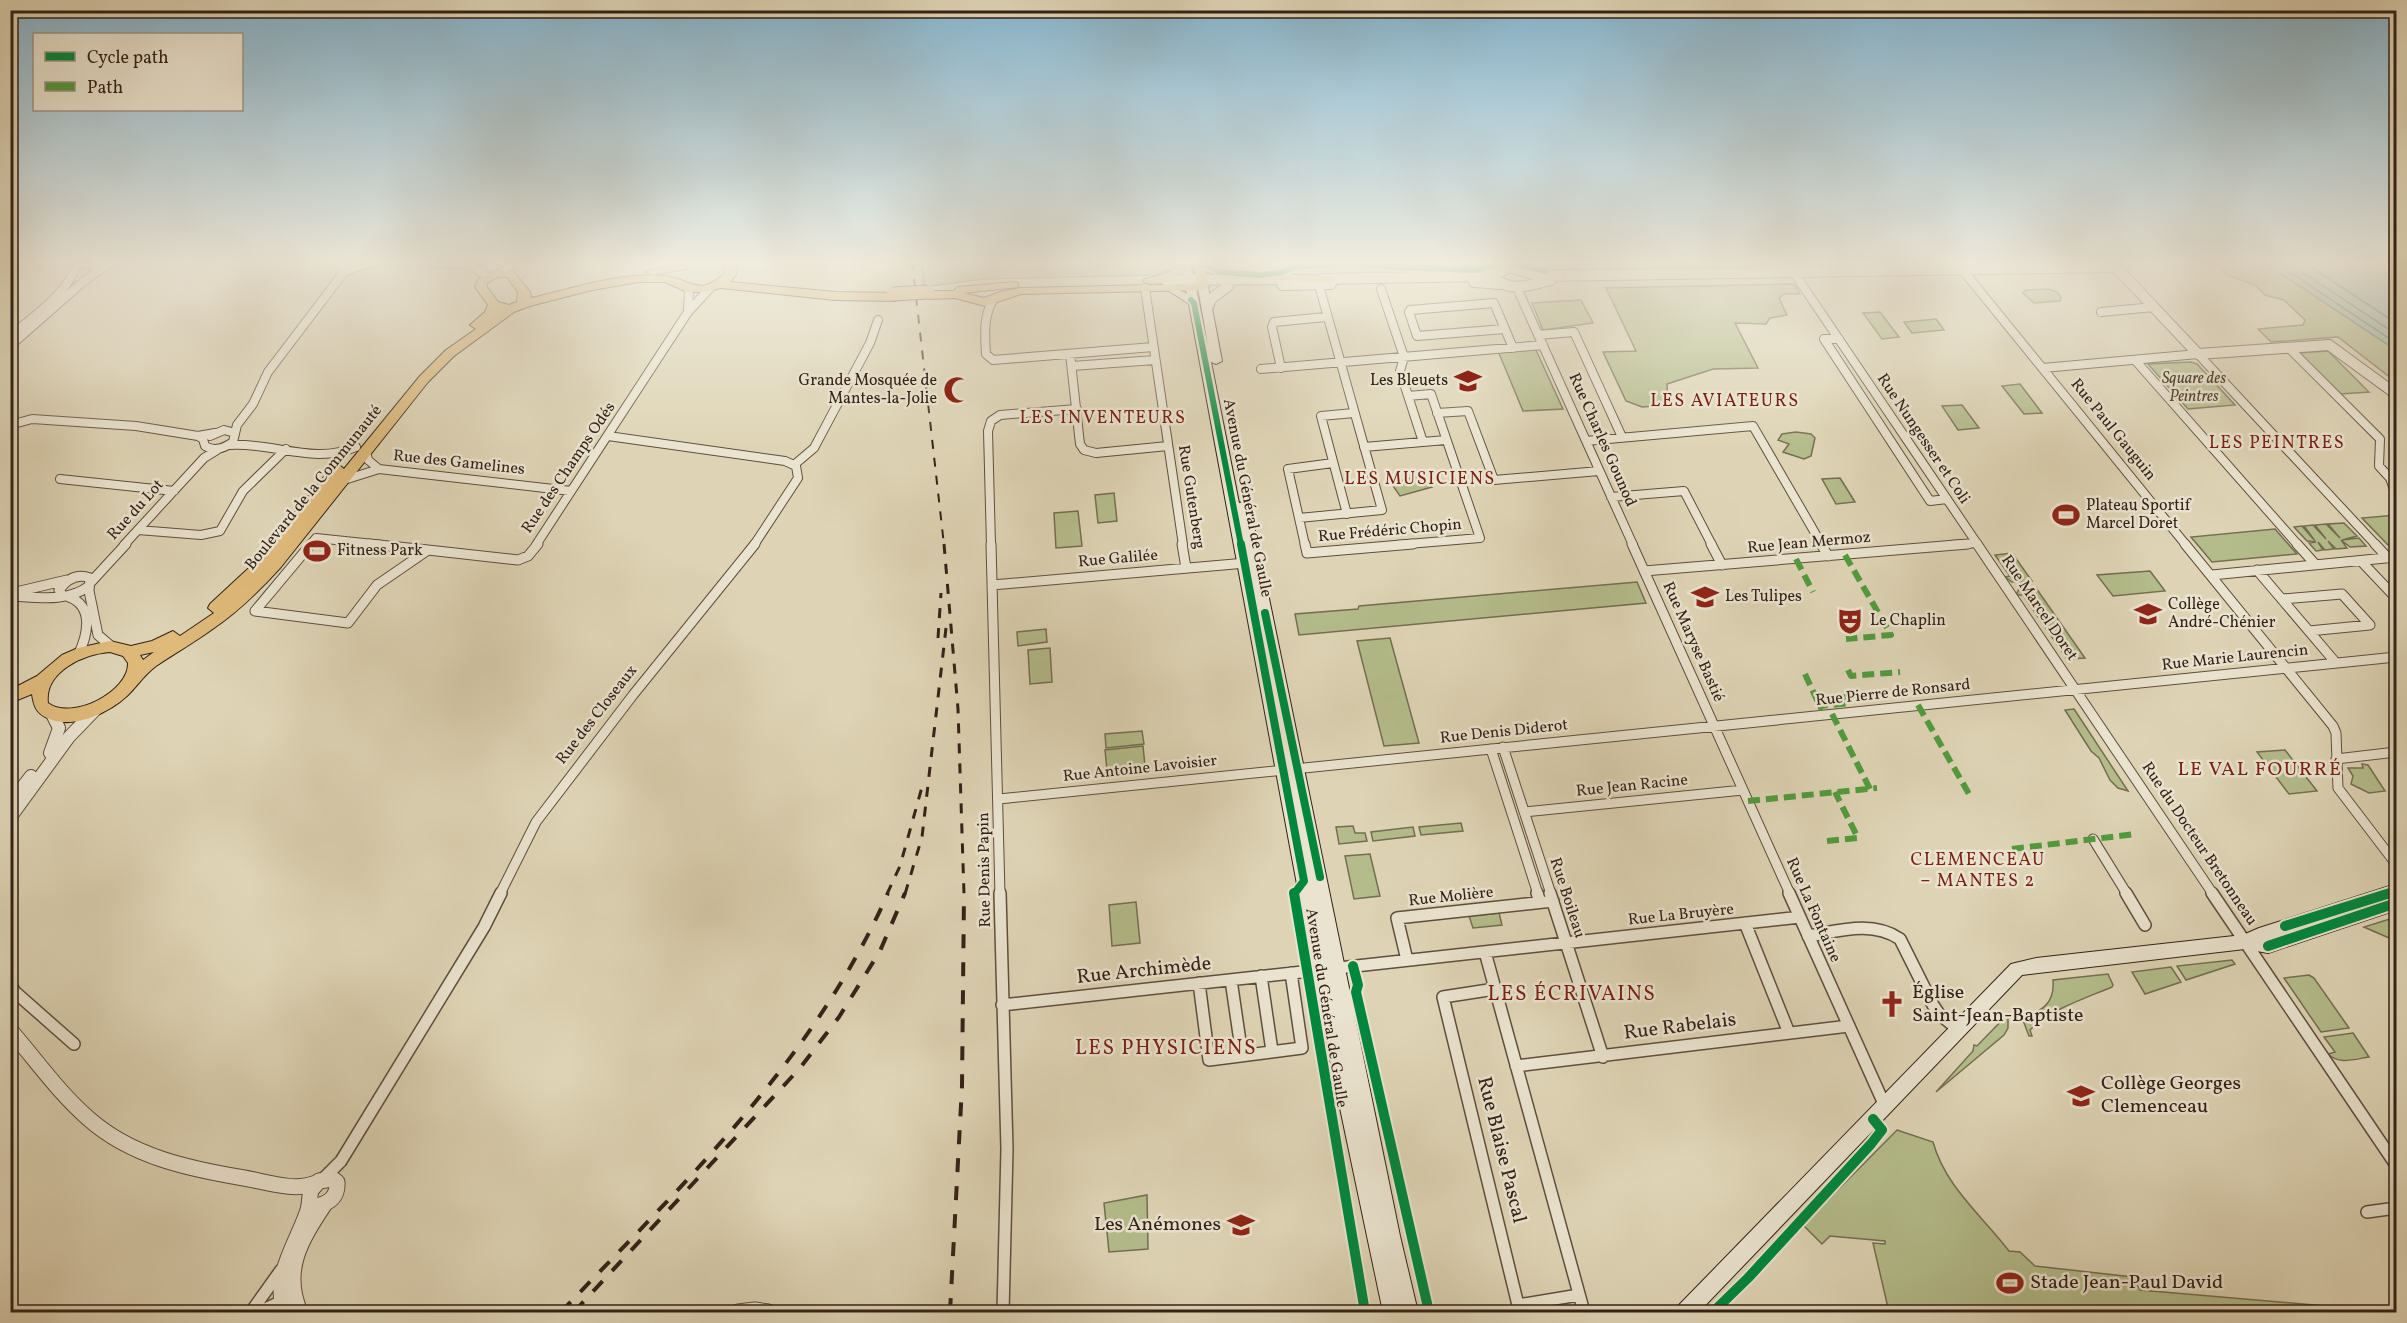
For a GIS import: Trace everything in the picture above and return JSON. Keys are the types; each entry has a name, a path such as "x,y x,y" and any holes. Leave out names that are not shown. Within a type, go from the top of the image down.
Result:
{"main road":[{"name":"Boulevard de la Communauté","path":"10,706 74,715 99,706 119,694 133,676 152,661 194,635 239,601 276,563 425,363 450,342 479,323"},
{"name":"Boulevard de la Communauté","path":"361,449 450,353 490,323"},
{"name":"Avenue du Général de Gaulle","path":"1198,323 1246,563 1291,769"},
{"name":"Avenue du Général de Gaulle","path":"1210,323 1392,1312"},
{"name":"Boulevard de la Communauté","path":"129,652 159,645 214,609 256,570 339,477"},
{"path":"10,697 47,677 62,663 95,649 112,647 129,652 136,663 133,676"},
{"path":"46,710 38,694 47,677"},
{"path":"2245,942 2259,934 2397,891"},
{"path":"1686,1312 2009,977 2021,968 2245,942 2268,946 2397,903"},
{"name":"Avenue du Général de Gaulle","path":"1329,969 1409,1312"}],"street":[{"path":"10,336 24,323"},
{"path":"10,346 39,323"},
{"path":"228,446 236,435 240,422 253,404 268,372 301,323"},
{"name":"Rue des Champs Odés","path":"428,550 377,585 348,623 255,611 316,538 428,550 518,560 528,556 542,538 681,323"},
{"path":"608,436 769,458 794,465 814,448 870,343 877,323"},
{"path":"985,323 987,356 993,360 1153,347"},
{"name":"Rue Gutenberg","path":"1150,323 1186,568"},
{"path":"1274,323 1272,327 1281,368"},
{"path":"1328,323 1382,510 1299,518 1288,469 1333,463"},
{"path":"1392,323 1404,357 1400,371 1423,442"},
{"path":"1413,323 1417,336 1505,329"},
{"path":"1502,323 1513,348"},
{"name":"Rue Charles Gounod","path":"1533,323 1644,571"},
{"name":"Rue Nungesser et Coli","path":"1828,323 1977,543"},
{"name":"Rue Paul Gauguin","path":"2006,323 2336,730 2338,788 2397,864"},
{"path":"2168,323 2392,557"},
{"path":"1538,335 1574,333 1622,437"},
{"path":"1839,339 1824,339 1930,501 1947,499"},
{"path":"1261,369 1543,345"},
{"path":"2043,368 2329,345 2397,394"},
{"path":"2288,347 2380,439 2379,466 2391,481 2397,495"},
{"path":"1070,354 1080,444 1084,450 1096,453 1168,446"},
{"path":"1072,366 1155,360"},
{"path":"2135,360 2315,564"},
{"name":"Rue Frédéric Chopin","path":"1299,518 1307,553 1480,538 1431,394 1408,396"},
{"name":"Rue Denis Papin","path":"1003,1312 1007,1149 988,427 993,418 1000,415 1077,409"},
{"path":"1437,414 1468,411 1494,480 1599,471"},
{"path":"1347,513 1321,416 1354,413"},
{"path":"10,425 32,419 136,426 203,442 219,449"},
{"path":"203,442 240,422"},
{"path":"1586,441 1753,426 1828,556"},
{"path":"218,432 230,430 245,443"},
{"path":"1364,447 1446,440"},
{"path":"203,442 204,458 219,449 245,443 328,458 361,449"},
{"path":"138,530 201,535 220,531 243,491 286,449"},
{"name":"Rue des Gamelines","path":"361,449 368,460 379,469"},
{"name":"Rue du Lot","path":"66,596 81,593 90,584 204,458"},
{"path":"328,458 339,477"},
{"name":"Rue des Closeaux","path":"326,1182 484,927 536,822 769,525 796,482 798,473 794,465"},
{"name":"Rue des Gamelines","path":"339,477 379,469 571,491"},
{"path":"60,478 174,491"},
{"path":"1611,497 1684,491 1722,565"},
{"name":"Rue Jean Mermoz","path":"1644,571 1977,543"},
{"name":"Rue Marcel Doret","path":"1977,543 2076,690"},
{"path":"2212,575 2392,557"},
{"path":"2361,561 2397,598"},
{"name":"Rue Galilée","path":"992,585 1246,563"},
{"path":"10,595 83,575 107,564"},
{"path":"2257,570 2336,663"},
{"name":"Rue Maryse Bastié","path":"1644,571 1714,726"},
{"path":"83,575 89,577 100,639 112,647"},
{"path":"66,596 59,592 60,588 72,578"},
{"path":"2282,599 2342,594 2370,625 2309,631"},
{"path":"10,595 66,596 78,599 82,604 87,627 86,639 78,655"},
{"name":"Rue Marie Laurencin","path":"2076,690 2397,657"},
{"name":"Rue Pierre de Ronsard","path":"1714,726 2076,690"},
{"name":"Rue du Docteur Bretonneau","path":"2076,690 2397,1165"},
{"path":"10,818 69,737 99,706"},
{"path":"10,803 55,744 59,726 57,719 46,710"},
{"name":"Rue Denis Diderot","path":"1291,769 1714,726"},
{"name":"Rue La Fontaine","path":"1714,726 1885,1106"},
{"name":"Rue Boileau","path":"1503,747 1603,1057"},
{"path":"1491,749 1540,902"},
{"path":"2336,759 2397,752"},
{"name":"Rue Antoine Lavoisier","path":"999,799 1291,769"},
{"name":"Rue Jean Racine","path":"1524,812 1743,790"},
{"path":"2092,839 2145,924"},
{"name":"Rue Molière","path":"1407,960 1397,918 1552,901"},
{"name":"Rue La Bruyère","path":"1566,943 1800,917"},
{"path":"1746,923 1789,1033"},
{"path":"1808,936 1877,927 1895,934 1900,939 1939,1014 1959,1030"},
{"path":"1199,983 1209,1060 1302,1048 1291,973 1566,943"},
{"path":"1485,952 1584,1312"},
{"name":"Rue Archimède","path":"1002,1005 1291,973"},
{"path":"1261,976 1272,1052"},
{"path":"1231,980 1242,1055"},
{"path":"10,984 15,992 74,1044"},
{"name":"Rue Blaise Pascal","path":"1495,989 1443,997 1518,1305 1579,1295"},
{"name":"Rue Rabelais","path":"1516,1066 1849,1026"},
{"path":"10,1030 63,1090 100,1127 141,1151 190,1170 290,1186 306,1187 326,1182"},
{"path":"286,1304 280,1278 284,1265 314,1202 336,1195 326,1182"},
{"path":"286,1304 298,1250 314,1202 311,1190 326,1182"},
{"path":"290,1186 302,1191 314,1202"},
{"path":"2367,1212 2397,1208"},
{"path":"250,1312 284,1265"},
{"path":"259,1312 286,1304 300,1312"},
{"path":"738,1312 755,1310 768,1312"}],"green space":[{"path":"1540,323 1593,323 1543,330"},
{"path":"1623,323 1767,323 1735,323 1758,368 1713,369 1667,384 1668,405 1642,407 1626,401 1603,352 1636,351"},
{"path":"1870,323 1888,323 1899,337 1882,339"},
{"path":"1905,323 1939,323 1944,330 1912,333"},
{"path":"2304,323 2355,323 2396,350 2396,382 2338,337 2271,342 2258,329 2303,325"},
{"path":"1535,348 1563,409 1523,411 1498,351"},
{"path":"2328,351 2369,392 2340,394 2299,353"},
{"name":"Square des Peintres","path":"2191,362 2197,364 2235,405 2188,409 2148,364"},
{"path":"2020,384 2042,413 2024,414 2002,386"},
{"path":"1962,405 1979,428 1958,430 1942,406"},
{"path":"1796,432 1811,434 1815,438 1811,456 1804,459 1783,452 1789,444 1778,440 1782,434"},
{"path":"1423,475 1432,487 1400,496 1391,483"},
{"path":"1840,478 1855,502 1836,504 1822,479"},
{"path":"1114,493 1117,521 1098,523 1095,495"},
{"path":"1078,511 1082,546 1056,548 1054,513"},
{"path":"2396,515 2396,545 2388,545 2362,518"},
{"path":"2344,523 2357,536 2342,540 2359,538 2366,546 2350,547 2341,540 2347,548 2336,549 2328,541 2334,549 2325,550 2318,542 2323,550 2316,551 2309,543 2316,542 2307,541 2294,527 2302,526 2315,541 2304,526 2313,525 2326,539 2315,525 2326,524 2340,538 2328,524"},
{"path":"2275,529 2297,554 2212,562 2191,537"},
{"path":"2012,553 2032,581 2012,582 2005,577 2010,576 1995,555"},
{"path":"2150,571 2165,591 2113,596 2097,575"},
{"path":"1637,582 1646,603 1299,635 1295,614 1358,609 1359,606"},
{"path":"2036,588 2085,658 2067,659 2023,595 2016,595 2019,589"},
{"path":"1046,629 1047,642 1018,646 1017,632"},
{"path":"1390,638 1419,743 1384,746 1357,641"},
{"path":"1050,648 1052,682 1030,684 1028,650"},
{"path":"2074,709 2128,791 2118,788 2110,780 2099,758 2091,751 2065,710"},
{"path":"1142,731 1144,744 1106,748 1105,734"},
{"path":"1143,746 1145,766 1107,770 1105,750"},
{"path":"2285,750 2317,791 2289,794 2257,752"},
{"path":"2362,764 2368,765 2385,791 2369,793 2351,784 2353,776 2348,768 2363,768"},
{"path":"1461,823 1463,831 1421,835 1419,827"},
{"path":"1353,826 1355,833 1365,833 1367,841 1339,844 1336,827"},
{"path":"1413,827 1415,836 1373,841 1371,832"},
{"path":"1370,854 1380,896 1354,899 1345,856"},
{"path":"1136,902 1140,943 1112,946 1109,905"},
{"path":"1499,913 1502,925 1473,928 1469,916"},
{"path":"2396,917 2396,941 2364,927"},
{"path":"2232,960 2235,964 2186,980 2177,966"},
{"path":"2171,967 2181,982 2145,994 2132,972"},
{"path":"2108,974 2112,987 2047,1016 2030,1030 2032,1036 2029,1036 2021,1015 2035,1012 2046,1005 2052,995 2053,980"},
{"path":"2309,975 2314,978 2349,1028 2321,1032 2284,978"},
{"path":"2008,1014 2008,1028 2004,1035 1936,1092 1973,1051 1974,1045 1977,1046"},
{"path":"2353,1033 2369,1057 2342,1060 2328,1054 2335,1052 2324,1037"},
{"path":"1897,1130 1933,1142 1946,1173 1965,1200 2009,1251 2020,1252 2035,1266 2133,1277 2140,1290 2396,1312 1889,1312 1873,1243 1885,1244 1885,1241 1830,1236 1822,1244 1803,1225"},
{"path":"1147,1195 1148,1249 1109,1252 1104,1203"}],"water":[{"path":"2355,323 2396,323 2396,350"}],"railway":[{"path":"919,323 944,545"},
{"path":"944,544 958,709 964,894"},
{"path":"938,638 941,593"},
{"path":"905,894 922,837 946,628"},
{"path":"887,894 900,866 922,787"},
{"path":"561,1312 699,1167 785,1065 823,1010 858,953 888,893"},
{"path":"574,1312 800,1068 839,1017 880,951 905,893"},
{"path":"950,1312 962,1086 964,894"}],"marked path":[{"path":"1845,555 1891,635 1846,639"},
{"path":"1796,559 1813,592"},
{"path":"1848,670 1851,676 1900,672"},
{"path":"1805,674 1817,700 1848,697 1851,703 1820,706 1825,715"},
{"path":"1918,705 1969,794"},
{"path":"1832,714 1870,789"},
{"path":"1748,801 1877,788"},
{"path":"1827,841 1858,838 1835,792"},
{"path":"2012,849 2135,834"}],"cycle path":[{"path":"1198,323 1301,863 1304,881 1294,893 1365,1312"},
{"path":"1265,613 1320,877"},
{"path":"2285,926 2396,891"},
{"path":"2268,946 2396,903"},
{"path":"1353,966 1358,985 1356,992 1429,1312"},
{"path":"1713,1312 1748,1278 1871,1144 1882,1130 1873,1119"}],"place":[{"name":"Les Bleuets","path":"1468,381"},
{"name":"Grande Mosquée de Mantes-la-Jolie","path":"957,390"},
{"name":"Plateau Sportif Marcel Doret","path":"2066,515"},
{"name":"Fitness Park","path":"317,551"},
{"name":"Les Tulipes","path":"1705,597"},
{"name":"Collège André-Chénier","path":"2148,614"},
{"name":"Le Chaplin","path":"1850,621"},
{"name":"Église Saint-Jean-Baptiste","path":"1892,1004"},
{"name":"Collège Georges Clemenceau","path":"2081,1096"},
{"name":"Les Anémones","path":"1241,1225"},
{"name":"Stade Jean-Paul David","path":"2010,1283"}],"district":[{"name":"LES AVIATEURS","path":"1725,401"},
{"name":"LES INVENTEURS","path":"1103,418"},
{"name":"LES PEINTRES","path":"2277,443"},
{"name":"LES MUSICIENS","path":"1420,479"},
{"name":"LE VAL FOURRÉ","path":"2260,770"},
{"name":"CLEMENCEAU – MANTES 2","path":"1978,870"},
{"name":"LES ÉCRIVAINS","path":"1572,994"},
{"name":"LES PHYSICIENS","path":"1166,1048"}]}
